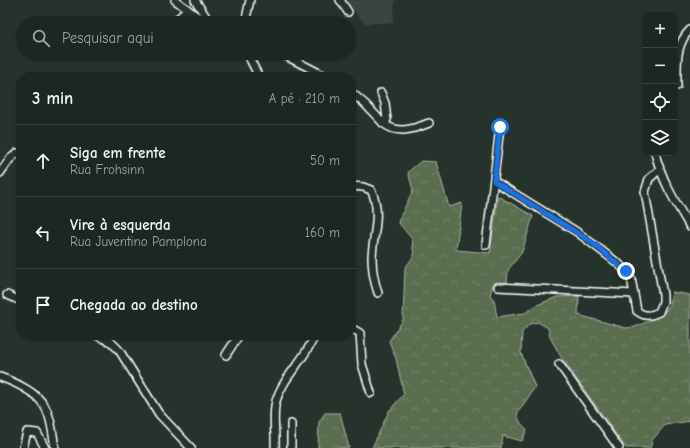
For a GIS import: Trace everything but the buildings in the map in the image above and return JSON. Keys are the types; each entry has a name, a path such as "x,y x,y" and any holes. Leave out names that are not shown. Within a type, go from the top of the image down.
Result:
{"street":[{"path":"174,0 196,16"},
{"path":"195,0 205,16"},
{"path":"247,16 250,0"},
{"path":"340,0 348,12"},
{"path":"181,16 187,9"},
{"path":"677,84 679,46 685,35 690,30"},
{"path":"250,60 256,72"},
{"path":"294,60 317,72"},
{"path":"381,93 387,110 387,120 383,123"},
{"path":"356,96 386,126 404,130 413,129 429,123"},
{"path":"486,245 500,127"},
{"path":"0,173 10,159 16,155"},
{"path":"656,156 659,170 666,186 690,227"},
{"path":"494,181 577,232 619,264 631,278 637,311 643,316 652,316 659,312 663,302 663,295 645,192 649,179 659,170"},
{"path":"356,186 371,190 377,205 372,256 374,279 378,293"},
{"path":"498,287 634,294"},
{"path":"7,295 16,299"},
{"path":"356,331 360,333 362,364 372,393"},
{"path":"107,340 119,350 159,414 191,448"},
{"path":"226,355 236,340"},
{"path":"275,448 275,403 279,391 284,381 300,362 312,340"},
{"path":"559,364 618,448"},
{"path":"0,377 18,383 37,397 47,411 55,448"},
{"path":"291,424 291,448"},
{"path":"23,448 27,432 32,431 37,433 45,448"}],"shaded area":[{"path":"345,0 395,0 393,23 364,23"}],"green space":[{"path":"421,161 436,162 449,207 462,203 456,250 490,253 498,196 533,216 522,252 508,270 507,283 493,284 490,295 494,300 497,317 525,313 537,305 557,297 579,296 578,315 626,328 635,327 662,315 670,305 672,292 690,295 690,421 665,425 653,439 650,448 626,448 561,357 550,337 548,328 538,322 530,324 522,332 521,353 535,387 517,414 520,422 527,430 522,441 503,436 501,448 372,448 389,411 404,394 396,359 389,341 403,320 405,268 414,256 412,239 398,222 413,190 408,172"},
{"path":"325,413 340,413 349,448 318,448 319,422"}],"route":[{"path":"500,127 494,181 577,232 626,271"}]}
